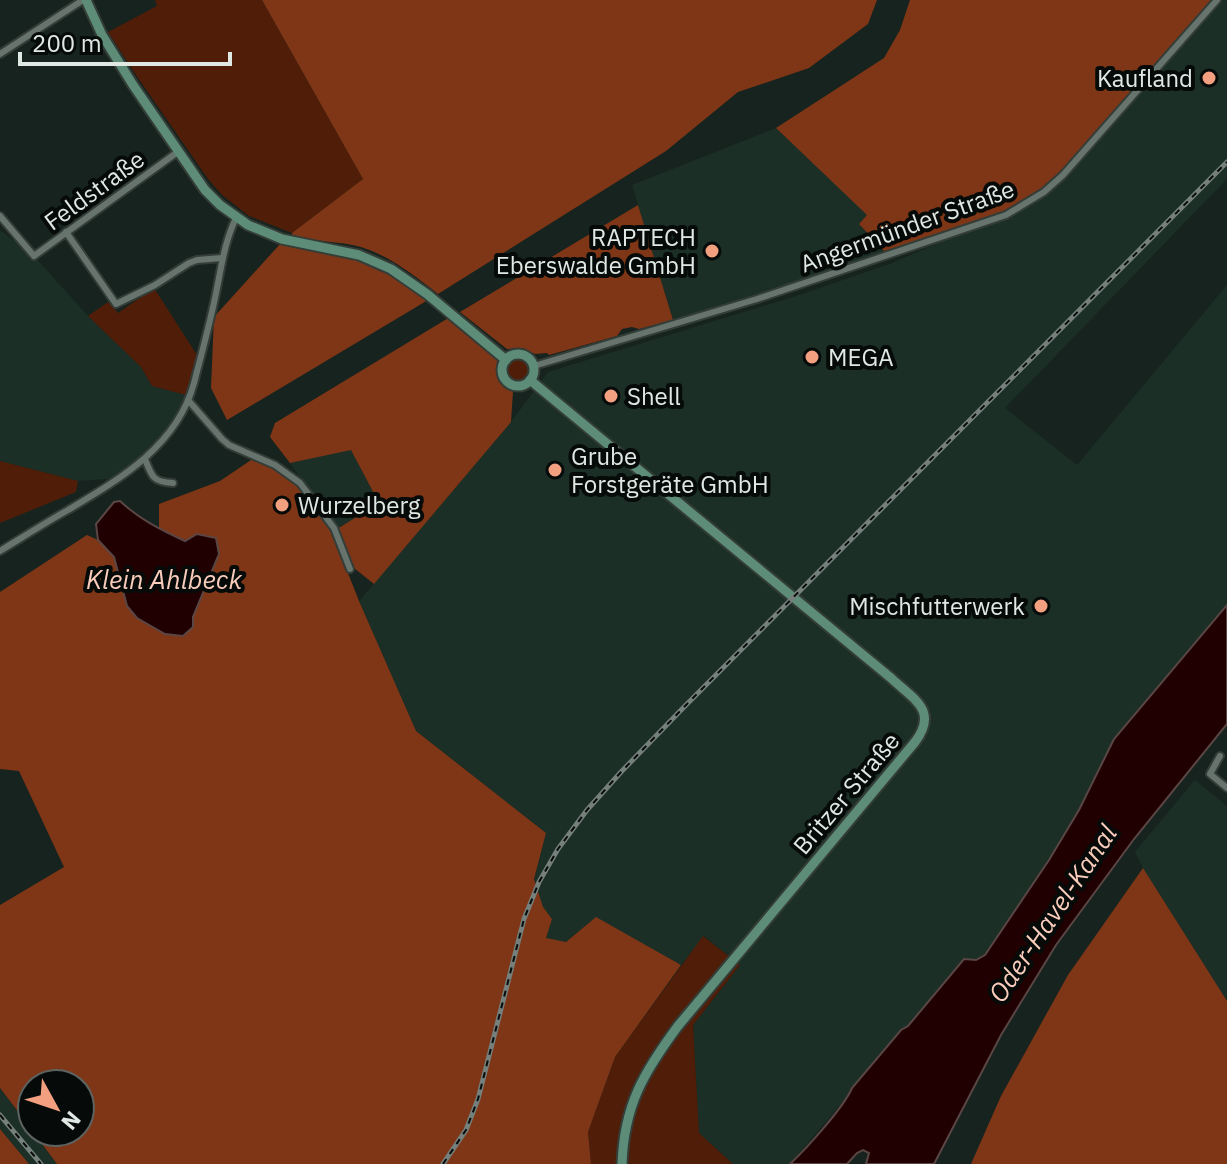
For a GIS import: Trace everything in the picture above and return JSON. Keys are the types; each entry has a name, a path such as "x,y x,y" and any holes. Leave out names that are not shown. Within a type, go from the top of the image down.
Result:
{"main road":[{"name":"Britzer Straße","path":"85,0 102,35 205,190 236,218 282,239 359,255 391,269 427,294 506,360"},
{"name":"Britzer Straße","path":"534,366 528,357 519,354 509,356 502,372 509,383 521,386 530,380 891,678 922,707 926,723 922,733 656,1055 637,1090 629,1113 622,1164"},
{"path":"530,380 534,366"}],"street":[{"path":"0,54 85,0"},
{"name":"Angermünder Straße","path":"534,366 757,299 1006,215 1044,192 1063,175 1217,0"},
{"name":"Feldstraße","path":"0,216 34,256 179,151"},
{"path":"0,551 123,477 168,435 188,400 228,234 236,218"},
{"path":"66,232 116,304 155,285 189,263 222,258"},
{"path":"188,400 229,445 275,465 300,483 334,528 350,569"},
{"path":"145,459 151,476 161,482 173,483"},
{"path":"1220,756 1210,774 1227,787"}],"shaded area":[{"path":"155,0 262,0 363,179 292,233 249,216 222,195 108,32 157,6"},
{"path":"262,0 877,0 868,24 809,68 738,92 666,151 438,294 402,267 372,251 292,235 363,179"},
{"path":"910,0 1216,0 1063,175 1006,215 886,253 859,224 867,215 776,128 884,58 900,30"},
{"path":"1216,0 1227,0 1227,179 1005,408 1077,465 1227,285 1227,605 1114,739 1079,810 1049,861 985,955 976,960 964,959 790,1164 733,1164 699,1133 693,1025 740,965 704,936 681,965 596,918 565,942 545,939 552,919 543,908 534,879 546,833 416,731 359,601 511,422 548,372 796,296 892,263 984,223"},
{"path":"776,128 868,215 859,224 886,253 673,320 632,185"},
{"path":"638,205 673,320 639,329 622,329 617,336 549,355 535,354 523,348 507,349 460,312"},
{"path":"0,230 34,256 88,316 141,367 152,386 186,395 162,440 119,478 78,481 0,461"},
{"path":"281,243 358,258 394,274 428,300 227,420 211,388 214,317"},
{"path":"154,288 197,355 186,395 152,386 141,367 88,316 108,302 118,313"},
{"path":"450,317 498,360 502,379 513,391 511,422 374,584 354,568 337,529 379,503 351,450 290,463 270,437 275,423"},
{"path":"519,359 527,362 530,370 527,378 519,381 511,378 508,370 511,362"},
{"path":"351,449 379,503 337,529 290,463"},
{"path":"254,458 297,485 315,506 331,530 416,731 546,833 534,879 543,907 552,919 546,938 566,942 596,917 681,965 615,1057 588,1132 591,1164 57,1164 45,1148 96,1148 96,1068 16,1068 16,1109 0,1088 0,905 64,867 19,771 0,769 0,592 87,535 98,540 114,557 137,618 165,634 192,627 193,617 219,554 159,529 159,504 220,481"},
{"path":"0,461 78,481 76,492 0,523"},
{"path":"1195,780 1227,806 1227,1001 1135,852"},
{"path":"1143,868 1227,1001 1227,1164 971,1164 1001,1096 1068,975"},
{"path":"703,936 740,965 693,1025 699,1133 733,1164 591,1164 588,1132 615,1057"},
{"path":"0,1088 16,1110 16,1148 44,1148 57,1164 29,1164 0,1129"},
{"path":"0,1129 29,1164 0,1164"}],"water":[{"name":"Klein Ahlbeck","path":"120,501 151,524 185,541 197,534 216,538 219,554 193,617 193,627 183,636 165,634 137,618 127,606 114,557 98,540 96,524 114,502"},
{"name":"Oder-Havel-Kanal","path":"1227,605 1227,724 1134,839 1056,945 1001,1035 934,1164 866,1164 869,1153 863,1150 847,1164 790,1164 964,959 976,960 985,955 1079,810 1114,739"}],"railway":[{"path":"443,1164 466,1130 478,1099 524,919 539,882 558,849 587,810 686,705 1227,162"},
{"path":"0,1115 41,1164"}],"place":[{"name":"Kaufland","path":"1209,78"},
{"name":"RAPTECH Eberswalde GmbH","path":"712,251"},
{"name":"MEGA","path":"812,357"},
{"name":"Shell","path":"611,396"},
{"name":"Grube Forstgeräte GmbH","path":"555,470"},
{"name":"Wurzelberg","path":"282,505"},
{"name":"Mischfutterwerk","path":"1041,606"}]}
